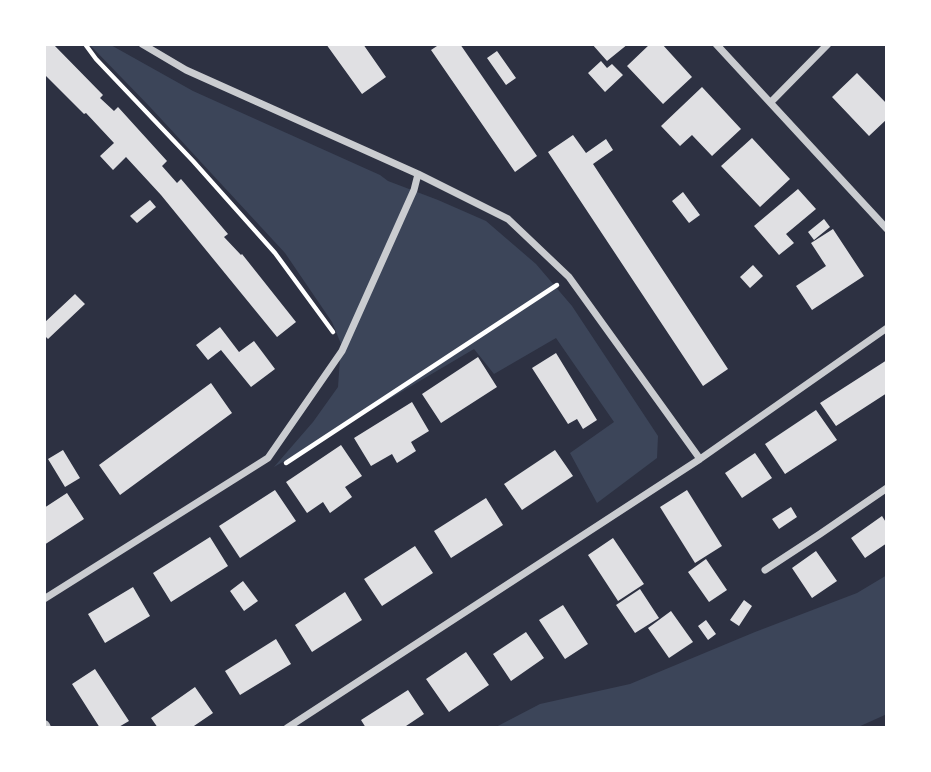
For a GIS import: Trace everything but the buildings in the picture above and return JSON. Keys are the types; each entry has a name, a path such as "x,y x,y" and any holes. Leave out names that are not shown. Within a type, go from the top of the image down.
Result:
{"street":[{"path":"142,44 186,70 477,201 508,219 569,277 700,459"},
{"path":"716,44 887,229"},
{"path":"771,102 828,44"},
{"path":"44,600 268,458 344,346 414,190 418,174"},
{"path":"287,728 700,459 887,328"},
{"path":"765,570 887,488"}],"path":[{"path":"85,44 275,253 344,346"},
{"path":"245,473 277,469 569,277"}],"shaded area":[{"path":"89,44 109,44 193,91 388,181 486,221 536,264 572,306 658,436 657,458 597,503 570,453 614,422 556,338 494,374 474,349 274,467 313,422 338,387 341,344 332,322 285,253"},
{"path":"887,575 887,714 856,728 494,728 540,704 630,684 857,593"}]}
